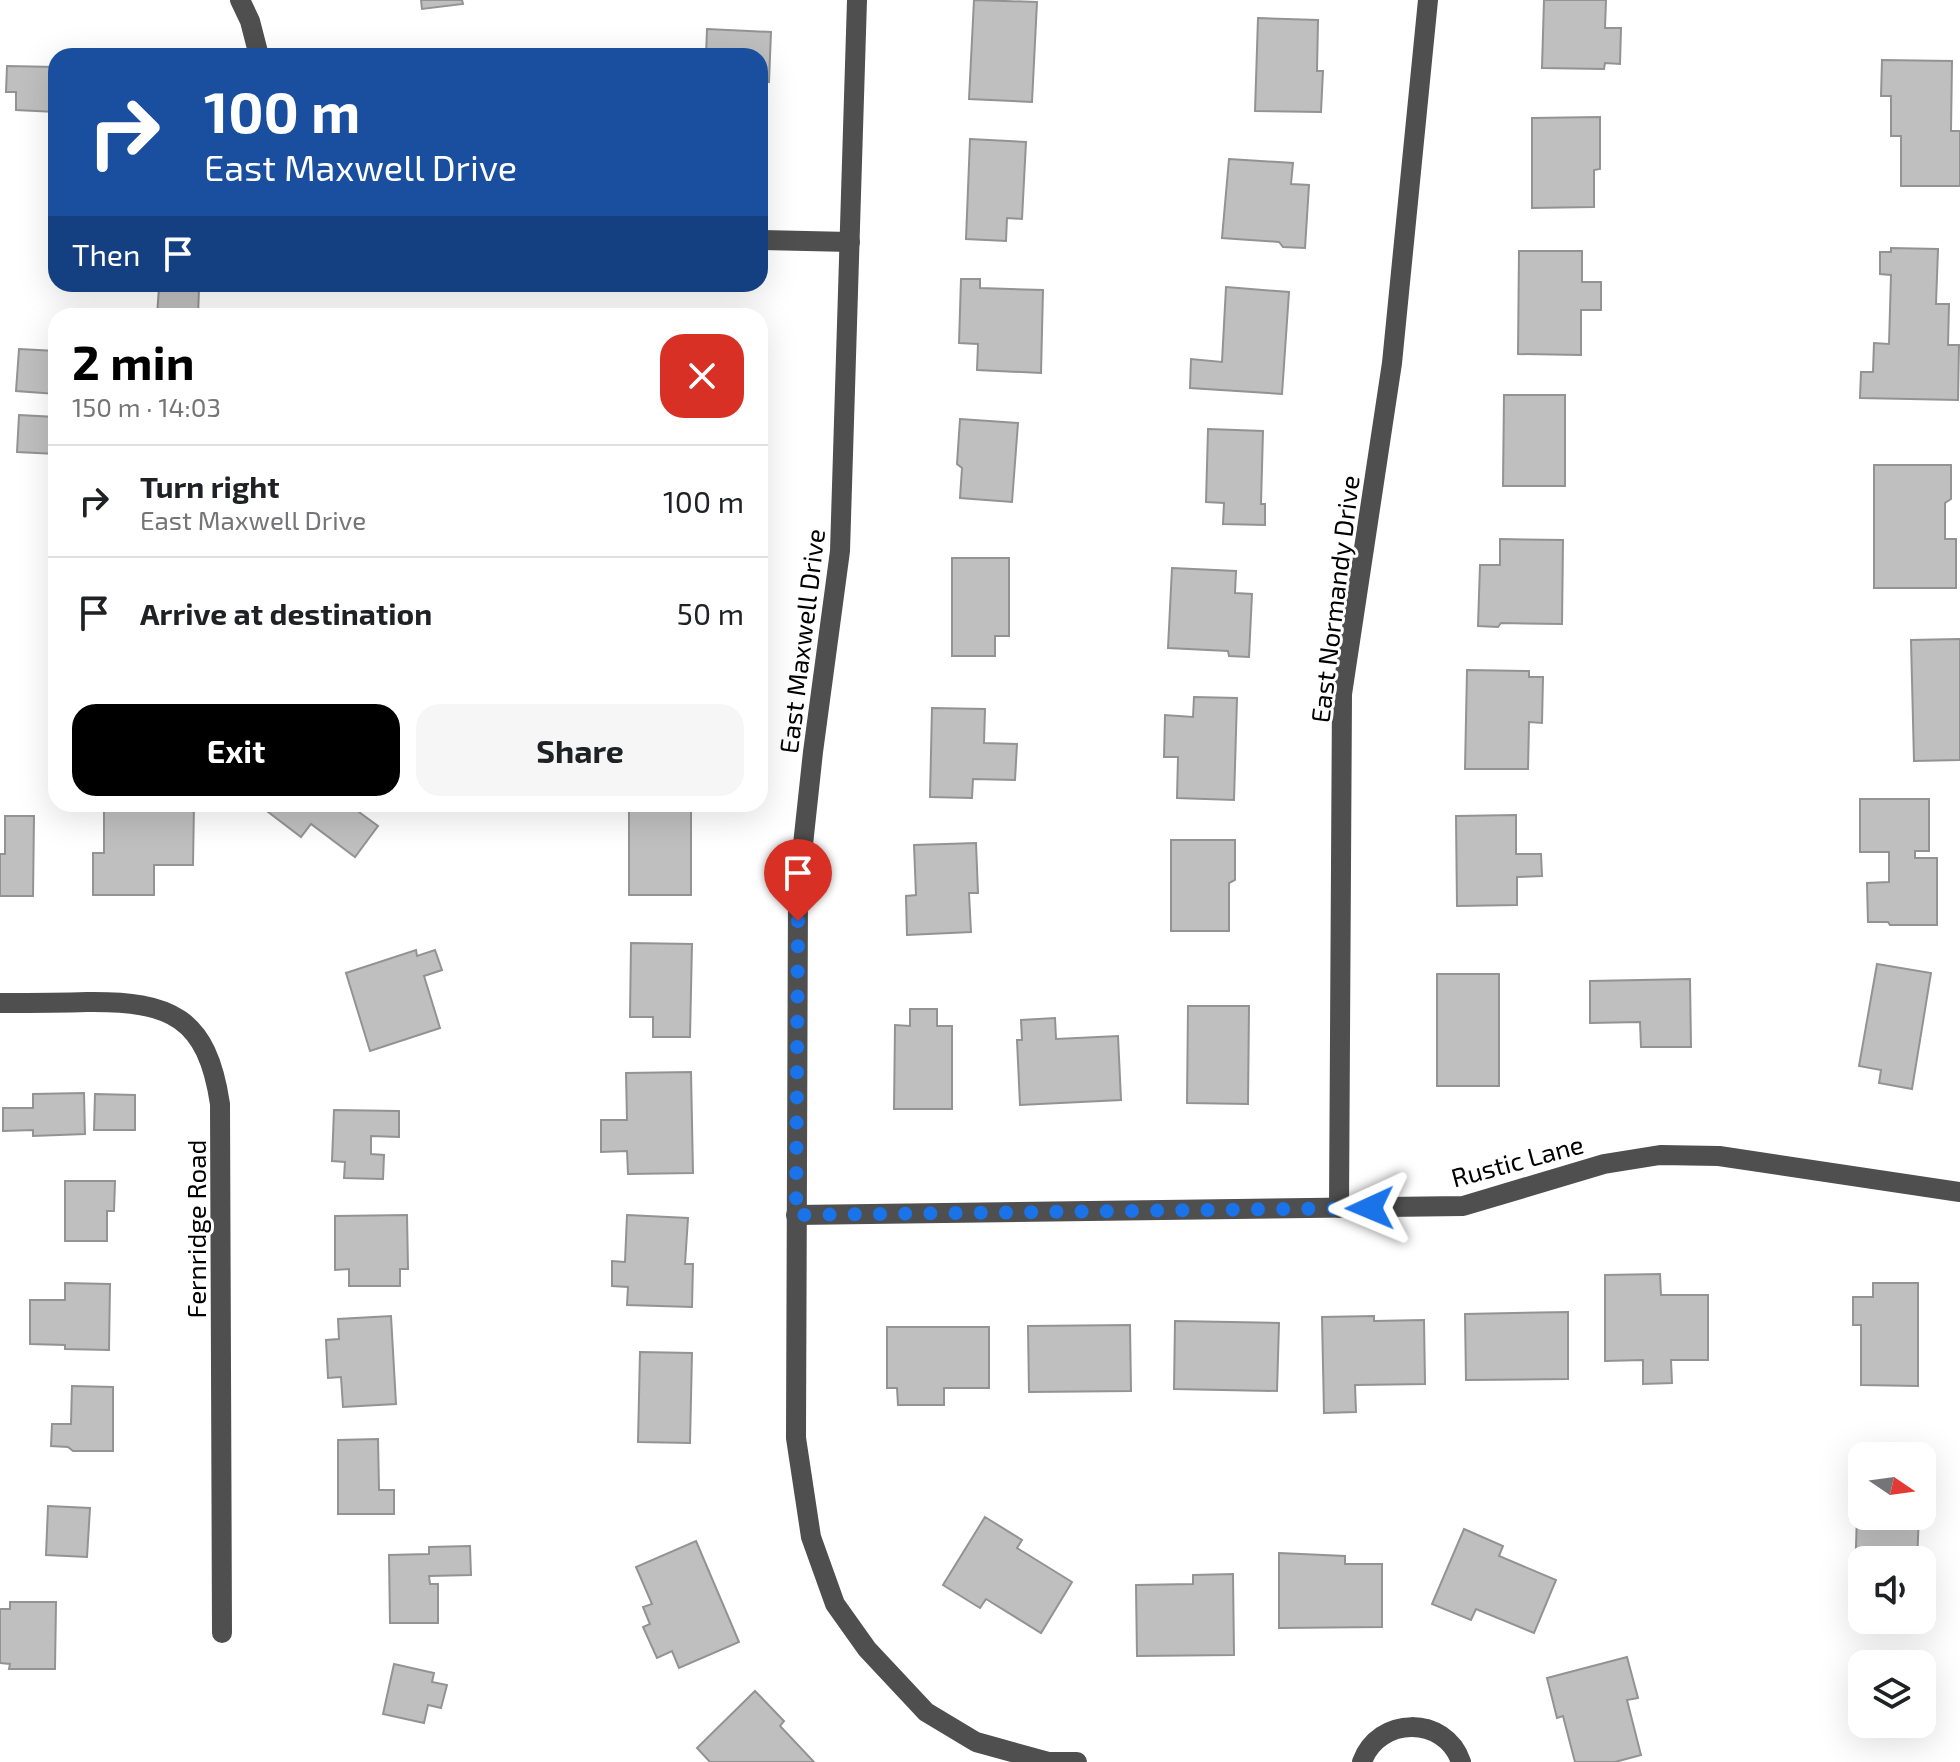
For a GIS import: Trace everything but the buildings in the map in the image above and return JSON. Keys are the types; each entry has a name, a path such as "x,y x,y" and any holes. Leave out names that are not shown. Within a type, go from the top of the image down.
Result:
{"street":[{"path":"240,0 250,21 257,48"},
{"name":"East Maxwell Drive","path":"857,0 840,551 798,891 796,1438 811,1537 835,1604 867,1649 926,1712 976,1742 1048,1762 1077,1762"},
{"name":"East Normandy Drive","path":"1339,1208 1342,694 1392,363 1428,0"},
{"path":"768,240 850,242"},
{"name":"Fernridge Road","path":"0,1003 132,1002 159,1008 182,1021 194,1033 212,1064 220,1104 222,1633"},
{"name":"Rustic Lane","path":"796,1215 1463,1206 1604,1164 1660,1155 1719,1156 1960,1192"},
{"path":"1362,1762 1373,1742 1387,1732 1419,1726 1435,1731 1448,1741 1461,1762"}],"route":[{"path":"798,921 796,1215 1370,1208"}]}
